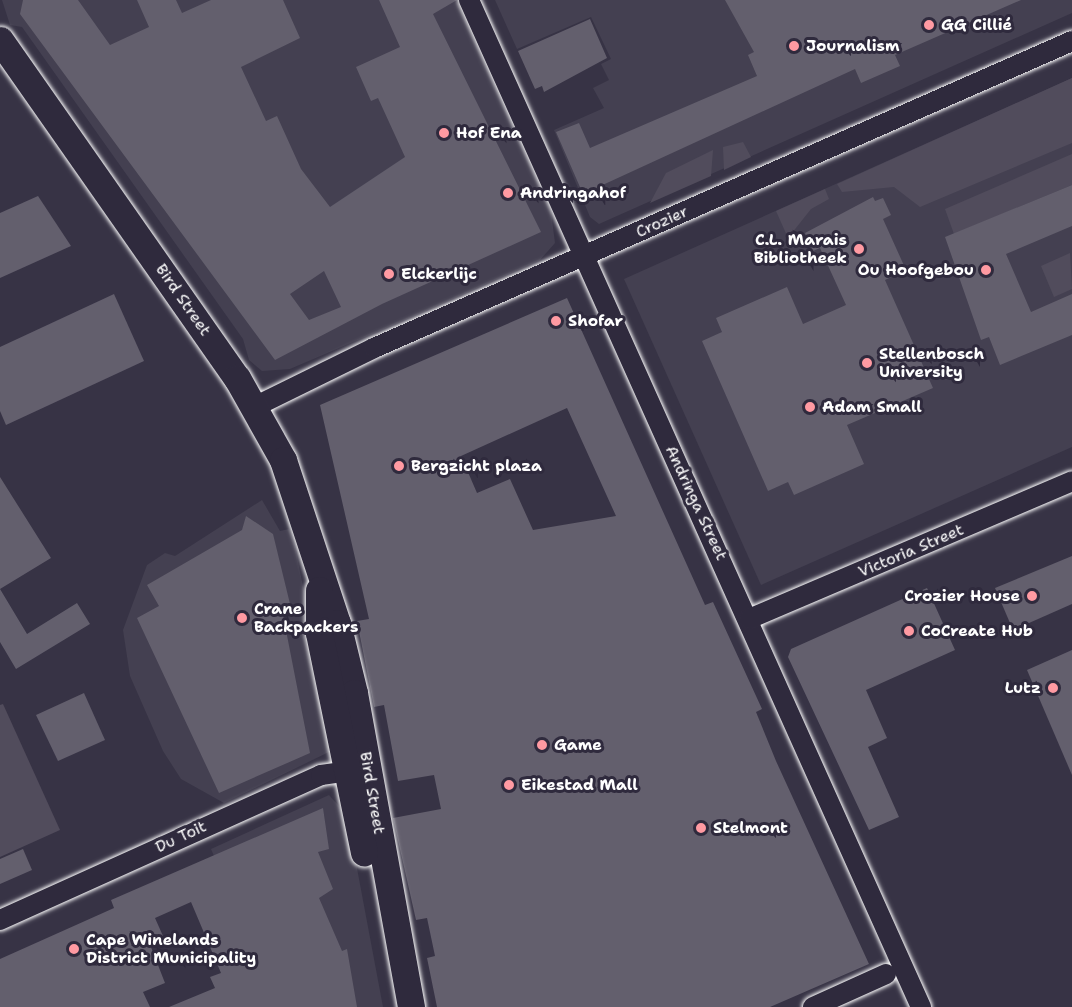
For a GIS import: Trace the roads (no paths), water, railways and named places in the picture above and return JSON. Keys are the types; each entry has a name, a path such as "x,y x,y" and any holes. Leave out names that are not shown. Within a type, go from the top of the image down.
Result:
{"street":[{"name":"Andringa Street","path":"469,0 582,257 749,620 921,1007"},
{"name":"Bird Street","path":"0,40 254,407 287,469 321,583 316,614 357,770 411,1007"},
{"name":"Crozier","path":"254,407 582,257 1072,41"},
{"name":"Victoria Street","path":"749,620 1072,481"},
{"name":"Bird Street","path":"357,770 395,1007"},
{"name":"Du Toit","path":"0,920 270,796 321,775 357,770"},
{"path":"813,1007 886,974"}],"place":[{"name":"GG Cillié","path":"929,25"},
{"name":"Journalism","path":"794,46"},
{"name":"Hof Ena","path":"444,133"},
{"name":"Andringahof","path":"508,193"},
{"name":"C.L. Marais Bibliotheek","path":"859,249"},
{"name":"Ou Hoofgebou","path":"986,270"},
{"name":"Elckerlijc","path":"389,274"},
{"name":"Shofar","path":"556,321"},
{"name":"Stellenbosch University","path":"867,363"},
{"name":"Adam Small","path":"810,407"},
{"name":"Bergzicht plaza","path":"399,466"},
{"name":"Crozier House","path":"1032,596"},
{"name":"Crane Backpackers","path":"242,618"},
{"name":"CoCreate Hub","path":"909,631"},
{"name":"Lutz","path":"1053,688"},
{"name":"Game","path":"542,745"},
{"name":"Eikestad Mall","path":"509,785"},
{"name":"Stelmont","path":"701,828"},
{"name":"Cape Winelands District Municipality","path":"74,949"}]}
